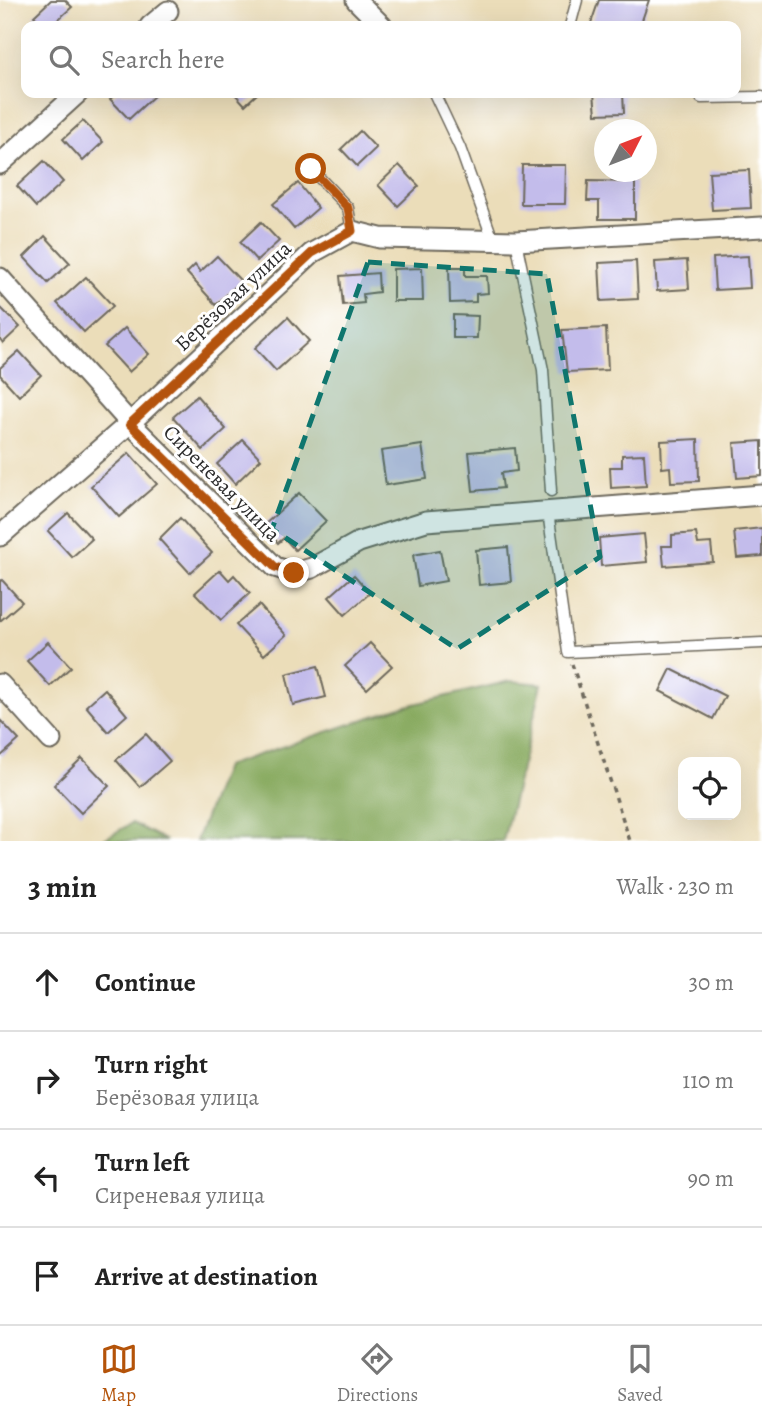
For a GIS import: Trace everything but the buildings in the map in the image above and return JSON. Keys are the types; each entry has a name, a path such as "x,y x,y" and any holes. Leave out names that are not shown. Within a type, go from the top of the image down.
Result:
{"street":[{"path":"356,0 377,21"},
{"path":"156,21 167,11"},
{"path":"0,164 73,98"},
{"path":"352,231 380,238 516,240 762,227"},
{"name":"Берёзовая улица","path":"0,536 130,424 312,253 352,231"},
{"name":"Сиреневая улица","path":"0,278 130,424 275,567 294,573 312,568 359,542 426,521 762,495"},
{"path":"0,684 51,740"}],"lane":[{"path":"571,21 577,0"},
{"path":"741,97 762,97"},
{"path":"436,98 460,148 493,240"},
{"path":"311,169 348,208 352,231"},
{"path":"516,240 543,370 551,491"},
{"path":"548,512 568,652 762,643"}],"path":[{"path":"568,652 630,841"}],"highlighted area":[{"path":"368,262 547,274 600,557 457,649 272,529"}],"green space":[{"path":"510,681 542,684 503,841 196,841 225,766 398,708"},
{"path":"132,823 166,841 101,841"}],"route":[{"path":"294,573 275,567 130,424 312,253 352,231 348,208 311,169"}]}
